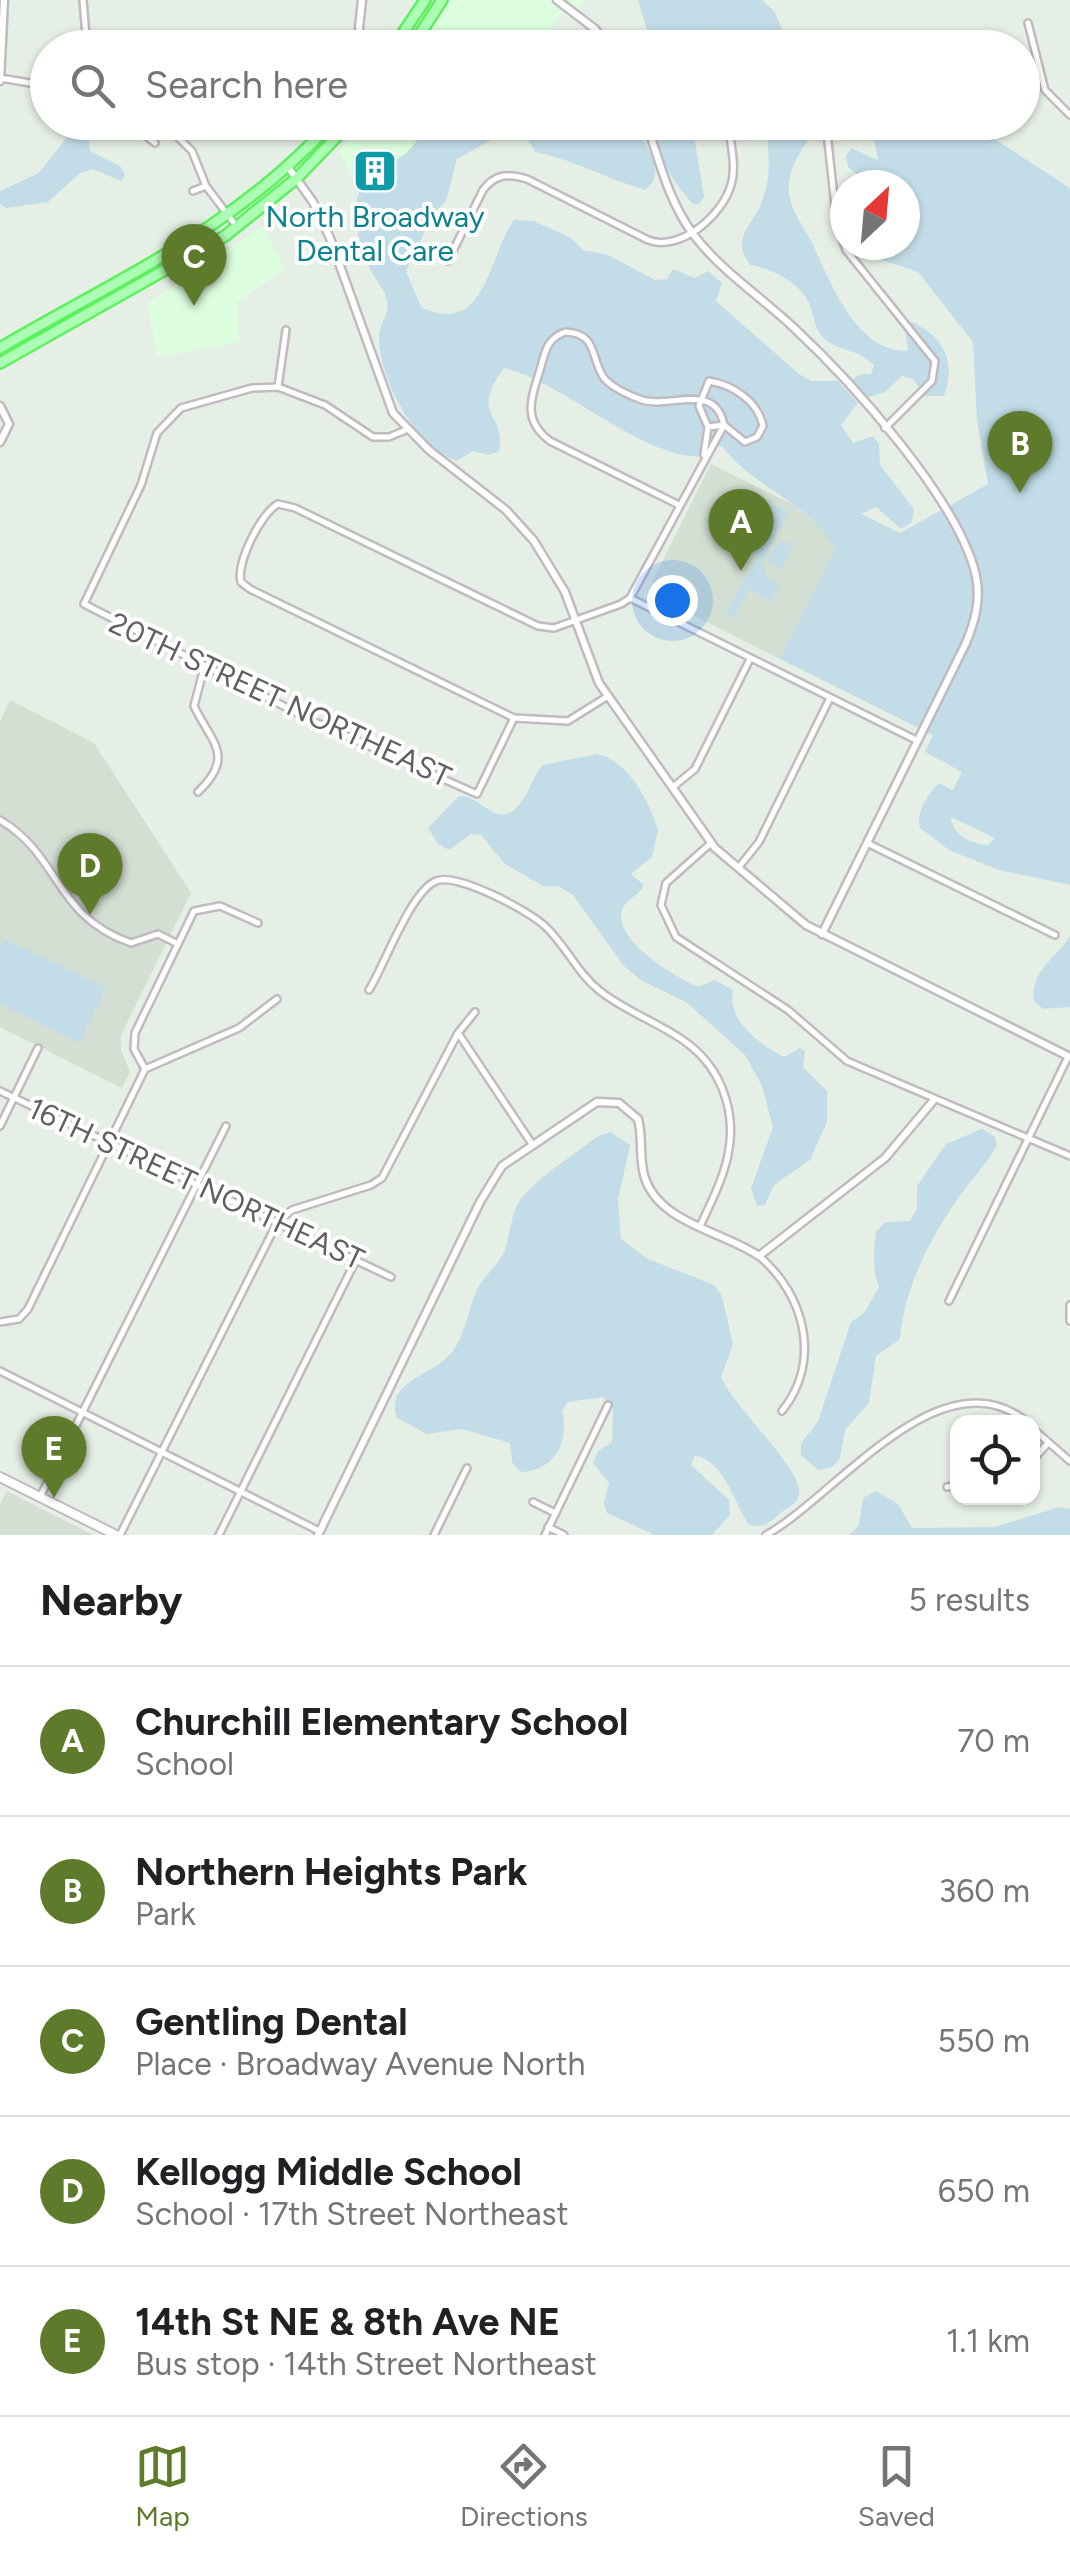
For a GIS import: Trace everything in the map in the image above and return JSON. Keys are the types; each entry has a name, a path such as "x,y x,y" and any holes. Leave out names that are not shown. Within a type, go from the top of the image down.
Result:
{"main road":[{"path":"405,30 425,0"},
{"path":"423,30 442,0"},
{"path":"0,348 156,263 229,216 314,140"},
{"path":"0,363 160,276 237,227 298,178 335,140"},
{"path":"1,1480 118,1535"}],"street":[{"path":"4,0 0,80 30,84"},
{"path":"83,0 86,30"},
{"path":"360,30 362,0"},
{"path":"556,0 594,30"},
{"path":"1028,22 1030,30"},
{"path":"1040,70 1045,90 1070,114"},
{"path":"180,140 192,152 206,186 237,227"},
{"path":"652,140 672,196 691,232 721,266 796,330 885,428 947,513 968,552 978,590 966,643 822,934"},
{"path":"448,260 483,190 490,181 507,175 526,179 656,243 671,243 713,213 730,189 729,140"},
{"path":"828,140 838,224 846,250 926,344 935,361 936,372 926,390 885,428"},
{"path":"288,167 298,178 330,238 383,394 406,430 519,524 556,574 591,668 711,843 782,908 822,934 1070,1056 949,1302"},
{"path":"193,191 206,186"},
{"path":"286,330 278,388 308,396 373,437 389,437 406,430"},
{"path":"608,696 568,721 514,718 244,586 238,576 272,506 285,505 526,622 554,628 630,598 679,504 704,455 708,428 699,410 701,399 705,384 715,381 756,407 763,426 757,437 745,442 724,425 717,409 701,399 640,400 606,380 594,346 571,331 551,340 536,380 529,407 542,435 679,504"},
{"name":"20TH STREET NORTHEAST","path":"278,388 252,388 202,400 180,408 162,424 141,485 84,604 204,668 477,794 514,718"},
{"path":"0,406 9,424 0,442"},
{"path":"708,428 724,425"},
{"path":"704,455 713,448 724,425"},
{"path":"630,598 918,741"},
{"path":"673,787 695,769 751,658"},
{"path":"198,792 208,782 218,758 216,742 194,706 204,668"},
{"path":"736,869 759,842 830,698"},
{"path":"0,820 37,849 82,917 131,943 158,934 178,944"},
{"path":"711,843 666,883 661,905 668,930 707,960 788,1010 848,1061 933,1101 1070,1156"},
{"path":"867,843 1055,935"},
{"path":"369,990 419,894 434,882 460,881 541,922 597,989 683,1038 714,1072 729,1108 732,1144 720,1184 700,1226"},
{"path":"146,1069 136,1055 134,1038 194,911 204,906 228,909 258,923"},
{"path":"0,1322 19,1319 28,1309 146,1069 239,1028 277,999"},
{"path":"118,1535 278,1220 292,1210 371,1186 382,1178 458,1033 475,1012"},
{"path":"458,1033 532,1144"},
{"path":"0,1126 38,1048"},
{"name":"16TH STREET NORTHEAST","path":"0,1091 391,1277"},
{"path":"759,1256 872,1170 910,1134 933,1101"},
{"path":"0,1371 318,1533 502,1166 597,1102 619,1103 638,1119 648,1188 675,1214 759,1256 792,1294 805,1338 799,1385 782,1410"},
{"path":"40,1497 226,1126"},
{"path":"219,1535 356,1260"},
{"path":"1070,1305 1070,1321"},
{"path":"766,1535 864,1456 953,1406 987,1401 1017,1415"},
{"path":"544,1535 608,1404"},
{"path":"1040,1436 1070,1461"},
{"path":"1040,1452 1048,1443"},
{"path":"434,1535 467,1468"},
{"path":"532,1502 555,1513"},
{"path":"548,1527 564,1535"}],"shaded area":[{"path":"450,0 585,0 572,18 562,12 551,30 431,30"},
{"path":"638,0 762,0 774,11 782,30 712,29 647,30"},
{"path":"65,140 90,140 90,151 120,166 125,174 122,181 92,169 80,173 48,202 6,208 0,204 0,191 39,173"},
{"path":"347,140 416,140 360,191 339,150"},
{"path":"417,140 491,140 457,159 446,201 433,215 406,271 421,307 443,314 459,312 472,303 514,220 534,221 571,238 583,250 608,255 655,280 667,279 673,269 695,278 708,271 722,283 716,301 799,374 811,381 838,381 858,403 841,425 853,443 873,436 879,444 880,465 914,509 912,522 901,529 876,507 861,514 900,533 988,484 977,420 973,342 918,272 882,260 920,260 920,170 852,170 846,156 851,148 878,160 874,140 996,140 1070,188 1070,885 999,870 949,850 920,828 921,810 930,793 939,783 953,790 962,772 925,752 933,735 780,659 835,550 812,520 735,461 722,446 713,446 708,456 684,455 659,447 552,388 504,368 489,396 500,438 499,451 489,455 473,451 457,461 428,442 414,427 385,373 379,337 387,301 364,256 356,212 363,186","holes":["951,817 995,838 988,845 959,834"]},
{"path":"528,140 639,140 645,142 655,174 645,190 535,152"},
{"path":"656,140 695,140 704,197 699,204 693,204 672,177"},
{"path":"767,140 808,140 791,174 790,199 836,293 859,327 889,348 908,351 905,328 913,322 933,336 948,362 944,396 925,396 913,379 902,376 885,392 869,397 849,381 861,374 871,374 874,365 822,336 809,303 791,283 767,269 750,265 744,255 743,239 762,201"},
{"path":"263,226 285,269 237,302 239,342 158,357 147,304"},
{"path":"711,464 792,504 825,530 835,550 780,659 647,592"},
{"path":"763,500 788,512 761,565 767,568 764,576 780,584 770,603 750,588 734,618 725,614 759,556 740,546"},
{"path":"787,541 792,548 782,569 767,562 777,543"},
{"path":"10,700 94,743 191,893 121,1035 121,1050 130,1072 122,1088 0,1027 0,722"},
{"path":"597,754 628,773 643,795 658,830 652,857 631,874 644,885 622,910 623,926 630,937 651,959 689,983 699,987 714,980 733,990 735,1012 747,1030 784,1057 800,1048 805,1051 803,1067 827,1091 827,1122 810,1160 774,1185 765,1205 757,1206 751,1188 773,1127 762,1086 745,1055 686,1002 642,981 624,966 573,895 558,886 543,886 505,864 481,835 471,834 449,850 438,844 428,828 459,796 495,813 509,813 521,802 543,765"},
{"path":"1070,936 1070,1007 1043,1009 1034,1001 1036,982"},
{"path":"5,939 106,988 79,1043 0,1004 0,949"},
{"path":"982,1129 995,1137 997,1145 931,1241 907,1300 900,1339 876,1356 869,1403 845,1430 840,1458 832,1467 818,1470 801,1455 801,1444 818,1421 851,1322 864,1313 879,1287 874,1267 876,1231 886,1222 910,1221 917,1209 917,1186 946,1144"},
{"path":"610,1132 630,1145 618,1200 621,1239 648,1259 714,1285 722,1296 733,1344 721,1377 780,1454 797,1483 799,1494 795,1502 764,1525 749,1525 722,1475 706,1459 695,1455 691,1465 729,1500 730,1515 712,1535 655,1535 607,1513 604,1503 609,1483 593,1463 598,1451 612,1442 613,1408 603,1397 568,1402 562,1411 564,1434 557,1453 542,1467 520,1472 512,1462 510,1443 462,1429 427,1434 397,1418 395,1405 404,1386 447,1358 455,1348 477,1290 504,1252 520,1201 550,1171 598,1136"},
{"path":"7,1491 93,1535 0,1535 0,1505"},
{"path":"876,1491 898,1504 912,1528 995,1527 1059,1507 1070,1509 1070,1535 850,1535 859,1525 863,1498"}],"place":[{"name":"North Broadway Dental Care","path":"375,171"},
{"name":"Gentling Dental","path":"194,306"},
{"name":"Northern Heights Park","path":"1020,493"},
{"name":"Churchill Elementary School","path":"741,571"},
{"name":"Kellogg Middle School","path":"90,915"},
{"name":"14th St NE & 8th Ave NE","path":"54,1498"}]}
